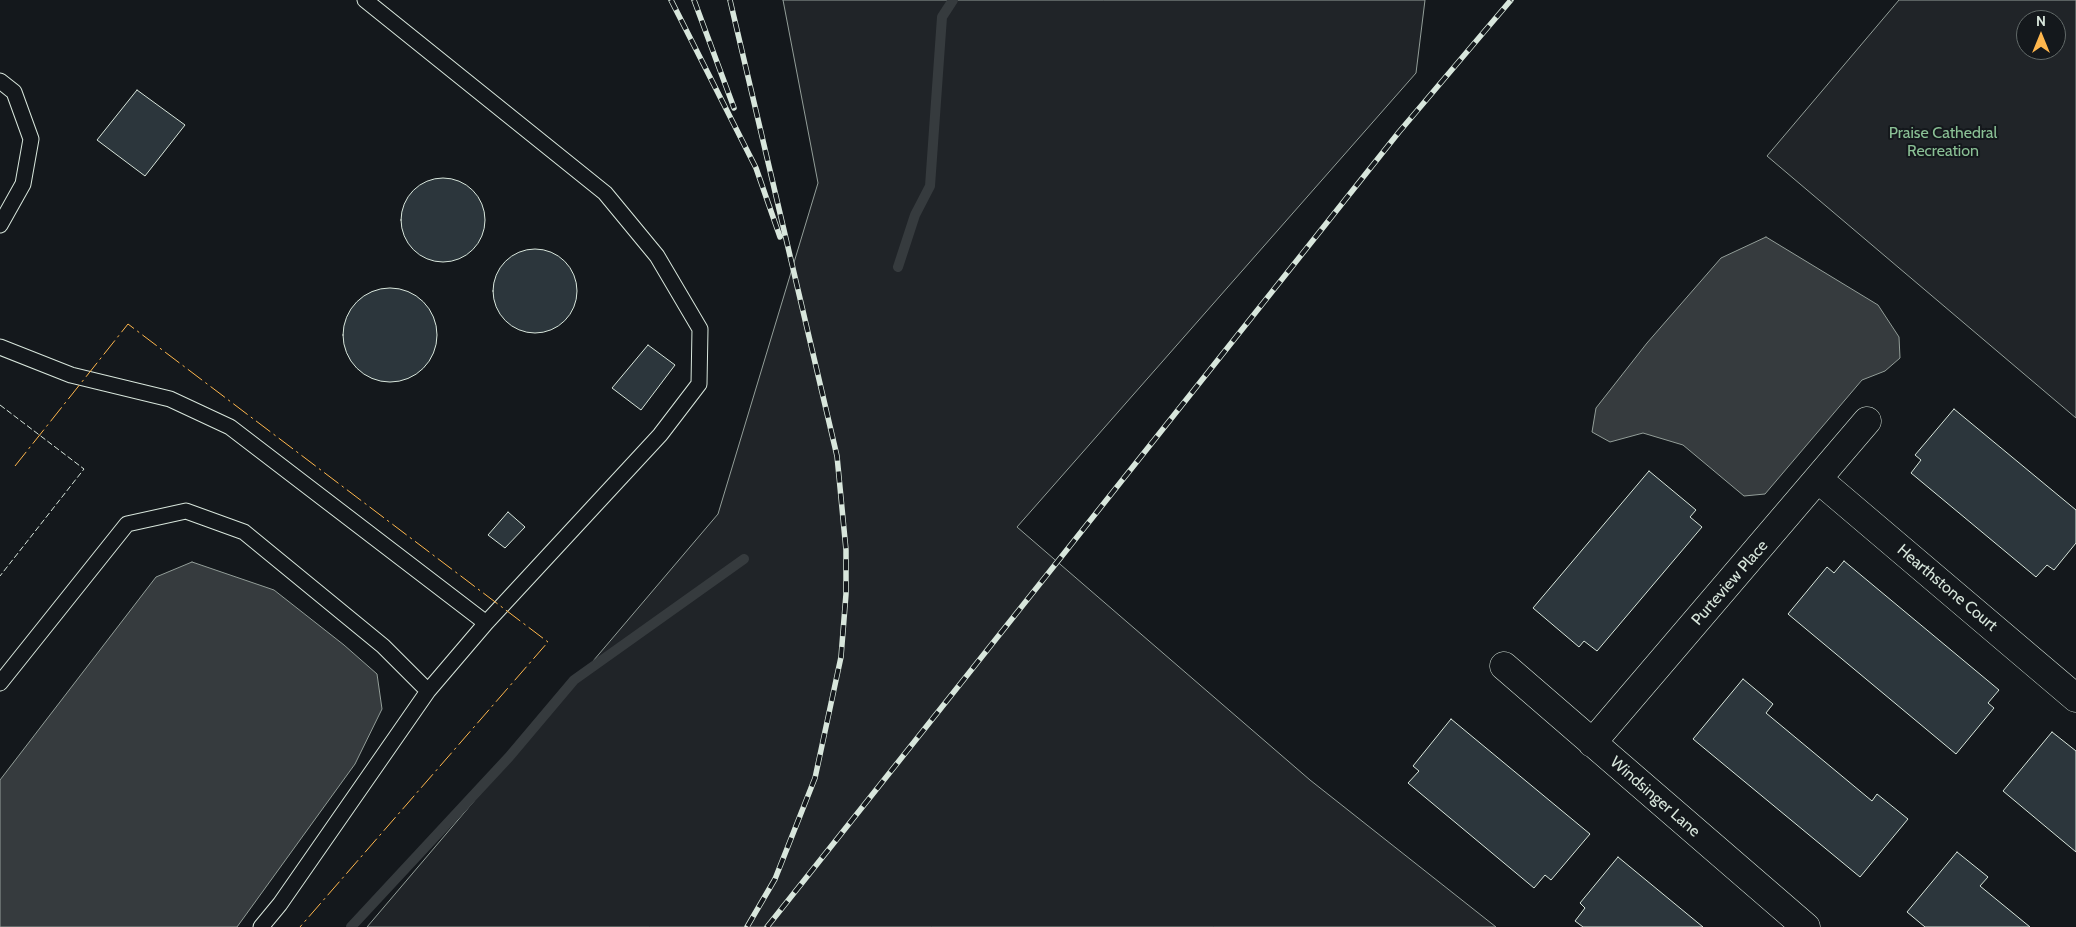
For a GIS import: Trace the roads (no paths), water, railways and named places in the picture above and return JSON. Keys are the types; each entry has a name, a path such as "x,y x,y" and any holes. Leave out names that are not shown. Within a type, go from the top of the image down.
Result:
{"street":[{"name":"Purteview Place","path":"1592,743 1867,421"},
{"name":"Hearthstone Court","path":"1818,479 2076,698"},
{"name":"Windsinger Lane","path":"1504,666 1806,927"}],"lane":[{"path":"261,927 280,904 428,691 486,623 660,435 699,384 700,328 658,256 605,193 365,0"},
{"path":"0,81 14,92 31,139 23,184 0,225"},
{"path":"0,348 71,375 170,399 230,427 486,623"},
{"path":"0,683 127,524 186,511 244,532 383,646 428,691"}],"waterway":[{"path":"898,267 915,215 930,186 942,17 953,0"},
{"path":"351,927 509,757 574,680 744,559"}],"railway":[{"path":"671,0 756,168 780,237"},
{"path":"694,0 734,108"},
{"path":"730,0 837,456 846,550 846,594 841,657 815,778 775,879 747,927"},
{"path":"767,927 1399,132 1511,0"}],"park label":[{"name":"Praise Cathedral Recreation","path":"1943,142"}]}
